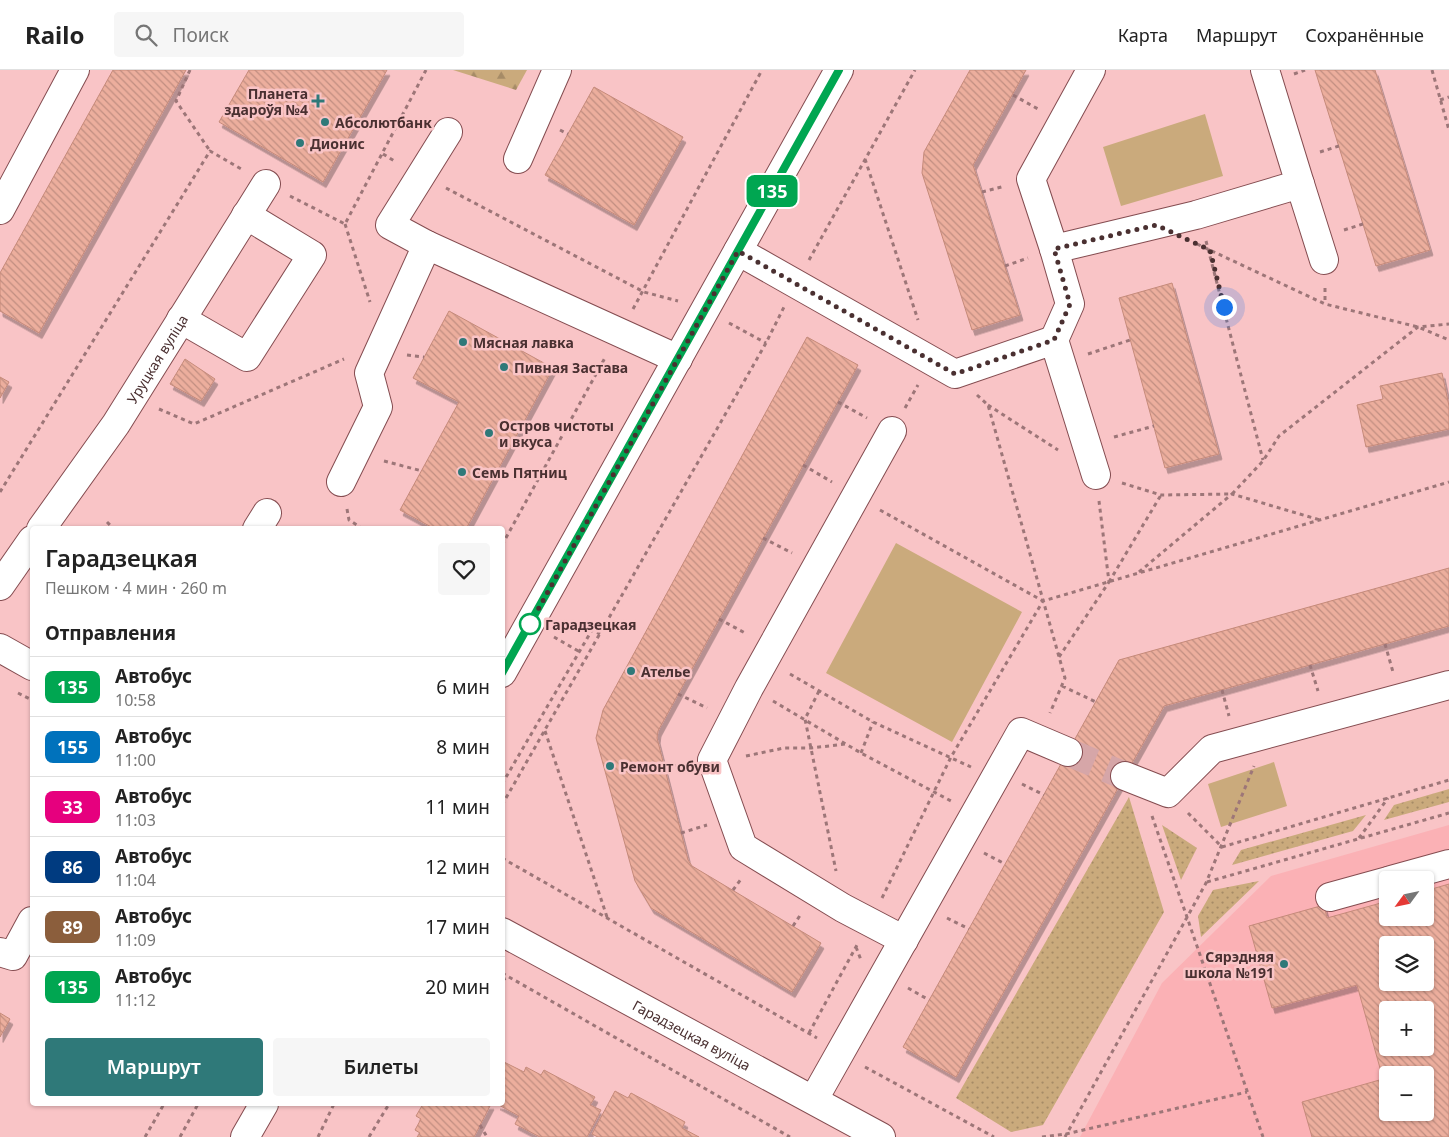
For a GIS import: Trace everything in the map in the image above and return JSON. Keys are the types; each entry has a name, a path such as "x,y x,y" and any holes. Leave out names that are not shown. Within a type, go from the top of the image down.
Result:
{"street":[{"path":"1,207 75,70"},
{"path":"518,159 557,70"},
{"path":"505,668 839,70"},
{"path":"1091,70 1031,179 1070,304 1057,352 1096,475"},
{"path":"1265,70 1324,260"},
{"path":"448,132 390,225 427,245 678,359"},
{"name":"Уруцкая вуліца","path":"43,526 132,398 266,184"},
{"path":"1054,249 1196,215 1300,184"},
{"path":"181,319 247,357 312,255 246,215"},
{"path":"342,482 378,407 369,373 427,245"},
{"path":"738,251 955,374 1057,352"},
{"path":"892,431 749,688 712,760 743,847 843,908 904,940"},
{"path":"0,586 30,543"},
{"path":"0,648 30,665"},
{"path":"1132,779 1168,793 1212,749 1449,685"},
{"path":"814,1099 1021,732 1068,752"},
{"path":"1423,871 1449,864"},
{"path":"1330,897 1379,883"},
{"path":"0,952 13,956 30,926"},
{"name":"Гарадзецкая вуліца","path":"505,934 814,1099 881,1137"},
{"path":"245,1137 263,1106"}],"path":[{"path":"190,70 176,101 210,151"},
{"path":"383,154 426,70"},
{"path":"505,800 766,343 796,283 914,70"},
{"path":"1432,70 1449,130"},
{"path":"1440,100 1449,97"},
{"path":"838,402 892,431 932,361 865,159"},
{"path":"421,175 644,292"},
{"path":"1196,215 1210,250 1263,460"},
{"path":"132,398 194,424 382,342 346,224"},
{"path":"1156,225 1325,304 1418,328 1449,340"},
{"path":"1138,573 1232,494 1263,460 1279,436 1418,328 1449,324"},
{"path":"1057,352 1130,340"},
{"path":"955,374 988,405 1096,475 1161,495 1232,494 1321,520"},
{"path":"988,405 1065,678 1039,740"},
{"path":"1087,445 1154,426"},
{"path":"356,453 422,471"},
{"path":"1096,475 1109,582"},
{"path":"809,1032 870,922 935,794 951,757 1043,601 1449,482"},
{"path":"1059,657 1109,582 1161,495"},
{"path":"856,496 1043,601"},
{"path":"107,522 111,526"},
{"path":"505,779 592,630 600,634"},
{"path":"765,660 873,722 995,779"},
{"path":"1062,686 1096,702"},
{"path":"749,688 935,794 976,813"},
{"path":"819,690 805,719 843,908 856,947 875,993"},
{"path":"861,753 873,722"},
{"path":"545,730 607,918"},
{"path":"1066,1136 1206,883 1267,735"},
{"path":"712,760 746,756 784,748 811,748 846,744"},
{"path":"1132,779 1187,918 1262,1137"},
{"path":"1222,847 1449,780"},
{"path":"1168,793 1222,847"},
{"path":"1359,838 1388,798"},
{"path":"1206,883 1449,813"},
{"path":"505,860 809,1032 841,1054 994,1137"},
{"path":"505,974 790,1137"},
{"path":"505,979 510,977"},
{"path":"1042,1137 1066,1136 1247,1092"},
{"path":"145,1137 163,1106"},
{"path":"180,1137 197,1106"},
{"path":"318,1137 333,1106"},
{"path":"370,1137 388,1106"},
{"path":"480,1125 487,1137"}],"shaded area":[{"name":"Сярэдняя школа №191","path":"1449,825 1449,1137 1080,1137 1162,983 1271,876"}],"green space":[{"path":"453,70 527,70 516,90"},
{"path":"1205,114 1223,176 1121,206 1103,147"},
{"path":"896,543 1022,612 952,742 826,673"},
{"path":"1274,762 1287,806 1221,827 1208,784"},
{"path":"1449,789 1449,802 1384,820 1394,805"},
{"path":"1129,797 1164,912 1043,1125 1011,1132 956,1098"},
{"path":"1366,815 1353,831 1232,865 1241,850"},
{"path":"1162,825 1197,848 1181,880"},
{"path":"1259,881 1201,937 1198,916 1213,890"}],"building":[{"path":"113,70 186,70 39,333 0,311 0,273"},
{"name":"Дионис","path":"249,70 387,70 323,182 219,122"},
{"path":"970,70 1026,70 973,165 1020,315 972,330 922,173 924,152"},
{"path":"1315,70 1375,70 1430,250 1376,266"},
{"path":"594,87 683,137 634,225 545,175"},
{"path":"1172,283 1219,454 1165,468 1119,298"},
{"path":"449,311 553,368 468,526 429,526 400,510 459,402 413,378"},
{"path":"807,337 858,365 658,731 657,738 688,860 692,866 821,943 792,992 651,908 635,881 596,738 603,710"},
{"path":"185,359 215,379 201,401 170,384"},
{"path":"1442,373 1449,406 1449,429 1366,447 1357,405 1383,399 1380,386"},
{"path":"0,377 9,382 0,398"},
{"path":"1449,568 1449,626 1164,706 956,1077 903,1047 1119,660"},
{"path":"1449,884 1449,1137 1312,1137 1302,1102 1379,1080 1379,1121 1434,1121 1434,1066 1379,1066 1357,985 1272,1008 1249,926 1324,905 1327,918 1379,904 1379,926 1434,926 1434,888"},
{"path":"0,1013 10,1019 0,1037"},
{"path":"505,1062 524,1072 526,1067 541,1075 544,1070 595,1097 590,1105 601,1110 587,1137 540,1137 515,1124 519,1116 501,1106 505,1106"},
{"path":"615,1091 628,1098 631,1093 685,1122 682,1128 699,1137 598,1137 592,1134"},
{"path":"422,1106 490,1106 474,1137 417,1137 420,1133 415,1130 421,1119 416,1116"}],"tunnel":[{"path":"1068,752 1125,776"}],"bus line":[{"name":"135","path":"505,668 839,70"}],"place":[{"name":"Планета здароўя №4","path":"318,101"},
{"name":"Абсолютбанк","path":"325,122"},
{"name":"Дионис","path":"300,143"},
{"name":"Мясная лавка","path":"463,342"},
{"name":"Пивная Застава","path":"504,367"},
{"name":"Остров чистоты и вкуса","path":"489,433"},
{"name":"Семь Пятниц","path":"462,472"},
{"name":"Гарадзецкая","path":"530,624"},
{"name":"Ателье","path":"631,671"},
{"name":"Ремонт обуви","path":"610,766"},
{"name":"Сярэдняя школа №191","path":"1284,964"}],"route":[{"path":"530,624 738,251 955,374 1054,340 1070,304 1054,249 1156,225 1210,250 1224,307"}]}
